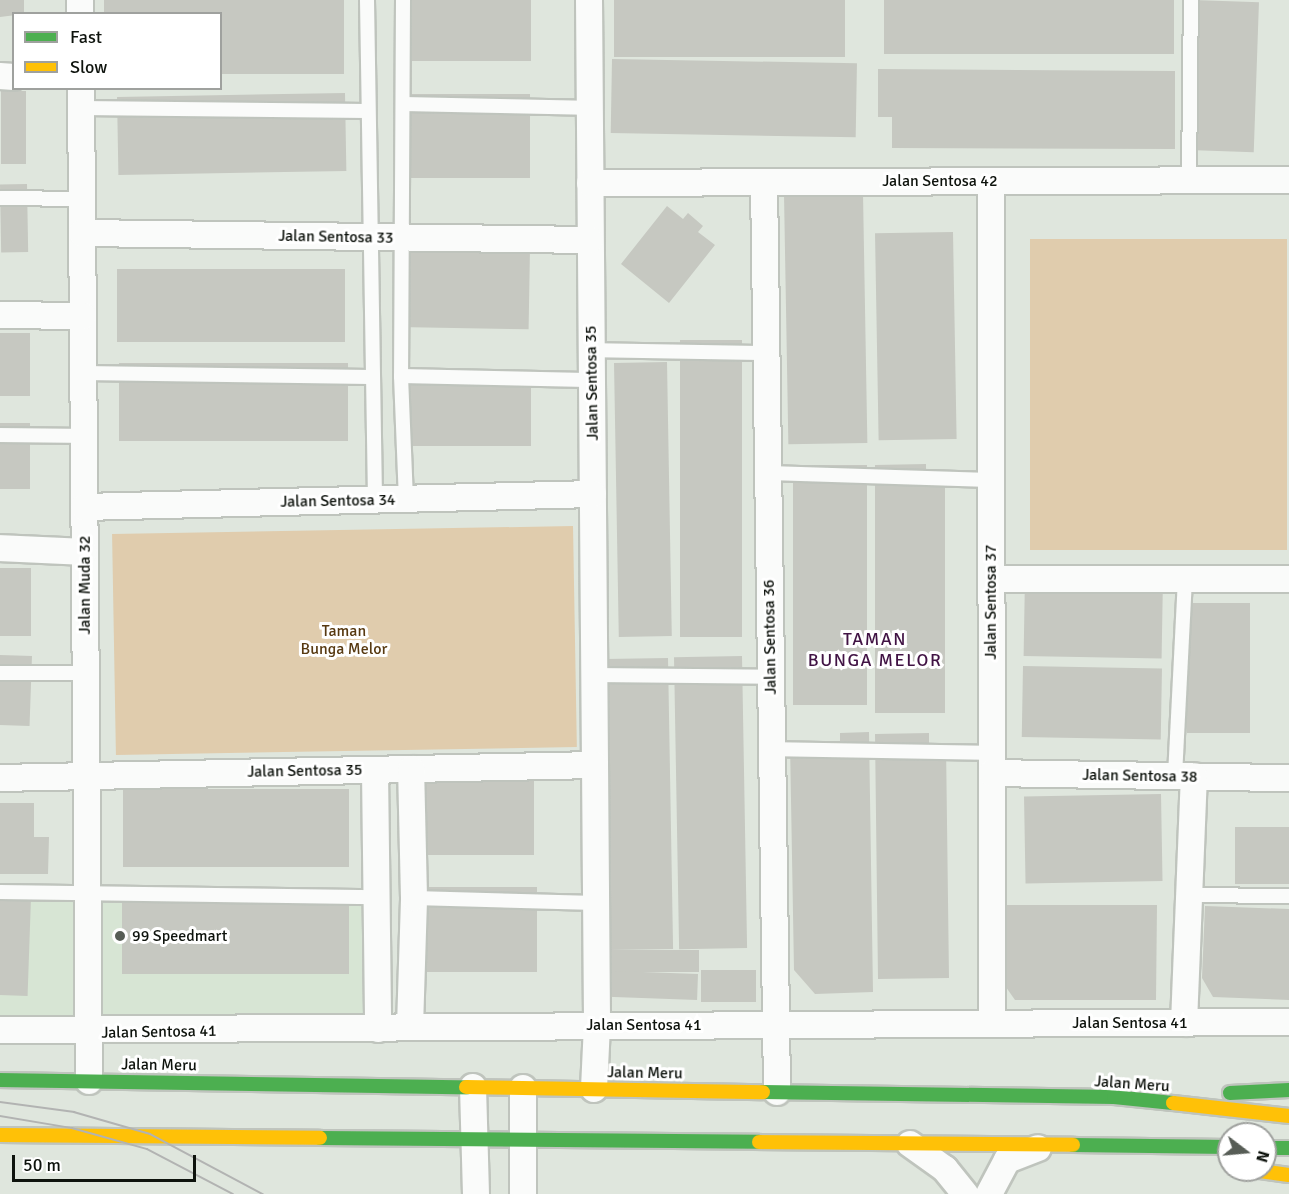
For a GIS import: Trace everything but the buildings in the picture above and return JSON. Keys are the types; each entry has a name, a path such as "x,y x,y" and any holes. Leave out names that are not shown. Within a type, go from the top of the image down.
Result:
{"highway":[{"name":"Jalan Meru","path":"0,1080 1114,1097 1289,1116"},
{"path":"1114,1097 1289,1090"},
{"path":"0,1135 1217,1147"},
{"path":"1083,1145 1195,1162"}],"street":[{"name":"Jalan Sentosa 35","path":"588,0 597,1025 594,1089"},
{"name":"Jalan Muda 32","path":"81,98 89,1081"},
{"name":"Jalan Sentosa 42","path":"590,183 1289,180"},
{"name":"Jalan Sentosa 37","path":"991,181 992,1024"},
{"name":"Jalan Sentosa 36","path":"764,182 777,1092"},
{"name":"Jalan Sentosa 33","path":"82,233 591,240"},
{"path":"0,315 83,316"},
{"name":"Jalan Sentosa 34","path":"84,507 593,494"},
{"path":"0,548 84,552"},
{"path":"991,579 1289,579"},
{"name":"Jalan Sentosa 38","path":"992,763 1185,776 1289,778"},
{"name":"Jalan Sentosa 35","path":"0,778 595,765"},
{"path":"410,1027 414,898 411,769"},
{"path":"375,770 378,1029"},
{"path":"1184,1023 1190,895 1185,776"},
{"name":"Jalan Sentosa 41","path":"0,1030 88,1033 597,1025 1289,1022"},
{"path":"473,1087 476,1194"},
{"path":"523,1088 523,1194"},
{"path":"910,1144 945,1169 965,1194"},
{"path":"989,1194 1007,1160 1047,1145"}],"lane":[{"path":"367,0 370,377 375,500"},
{"path":"403,0 400,238 401,376 406,499"},
{"path":"1189,181 1191,0"},
{"path":"81,98 367,111"},
{"path":"403,104 590,108"},
{"path":"0,198 82,199"},
{"path":"591,350 766,353"},
{"path":"83,373 370,377"},
{"path":"401,376 592,380"},
{"path":"0,435 84,436"},
{"path":"768,473 991,480"},
{"path":"1185,579 1185,776"},
{"path":"0,673 86,674"},
{"path":"594,675 771,677"},
{"path":"772,749 992,763"},
{"path":"0,892 377,897"},
{"path":"1190,895 1289,896"},
{"path":"414,898 596,903"}],"shaded area":[{"path":"0,898 368,904 366,1023 0,1017"}],"green space":[{"path":"1030,239 1287,239 1287,550 1030,550"},
{"name":"Taman Bunga Melor","path":"573,526 577,747 116,755 112,534"}],"tram line":[{"path":"0,1102 74,1112 150,1134 263,1194"},
{"path":"0,1116 72,1128 147,1149 233,1194"}],"traffic: fast":[{"path":"0,1080 466,1087"},
{"path":"1230,1093 1289,1090"},
{"path":"763,1092 1114,1097 1173,1103"},
{"path":"320,1138 759,1142"},
{"path":"1073,1145 1217,1147"},
{"path":"1277,1148 1289,1148"}],"traffic: slow":[{"path":"466,1087 763,1092"},
{"path":"1173,1103 1289,1116"},
{"path":"0,1135 320,1138"},
{"path":"759,1142 1073,1145"},
{"path":"1277,1173 1289,1175"}],"place":[{"name":"99 Speedmart","path":"120,936"}],"district":[{"name":"TAMAN BUNGA MELOR","path":"875,650"}]}
